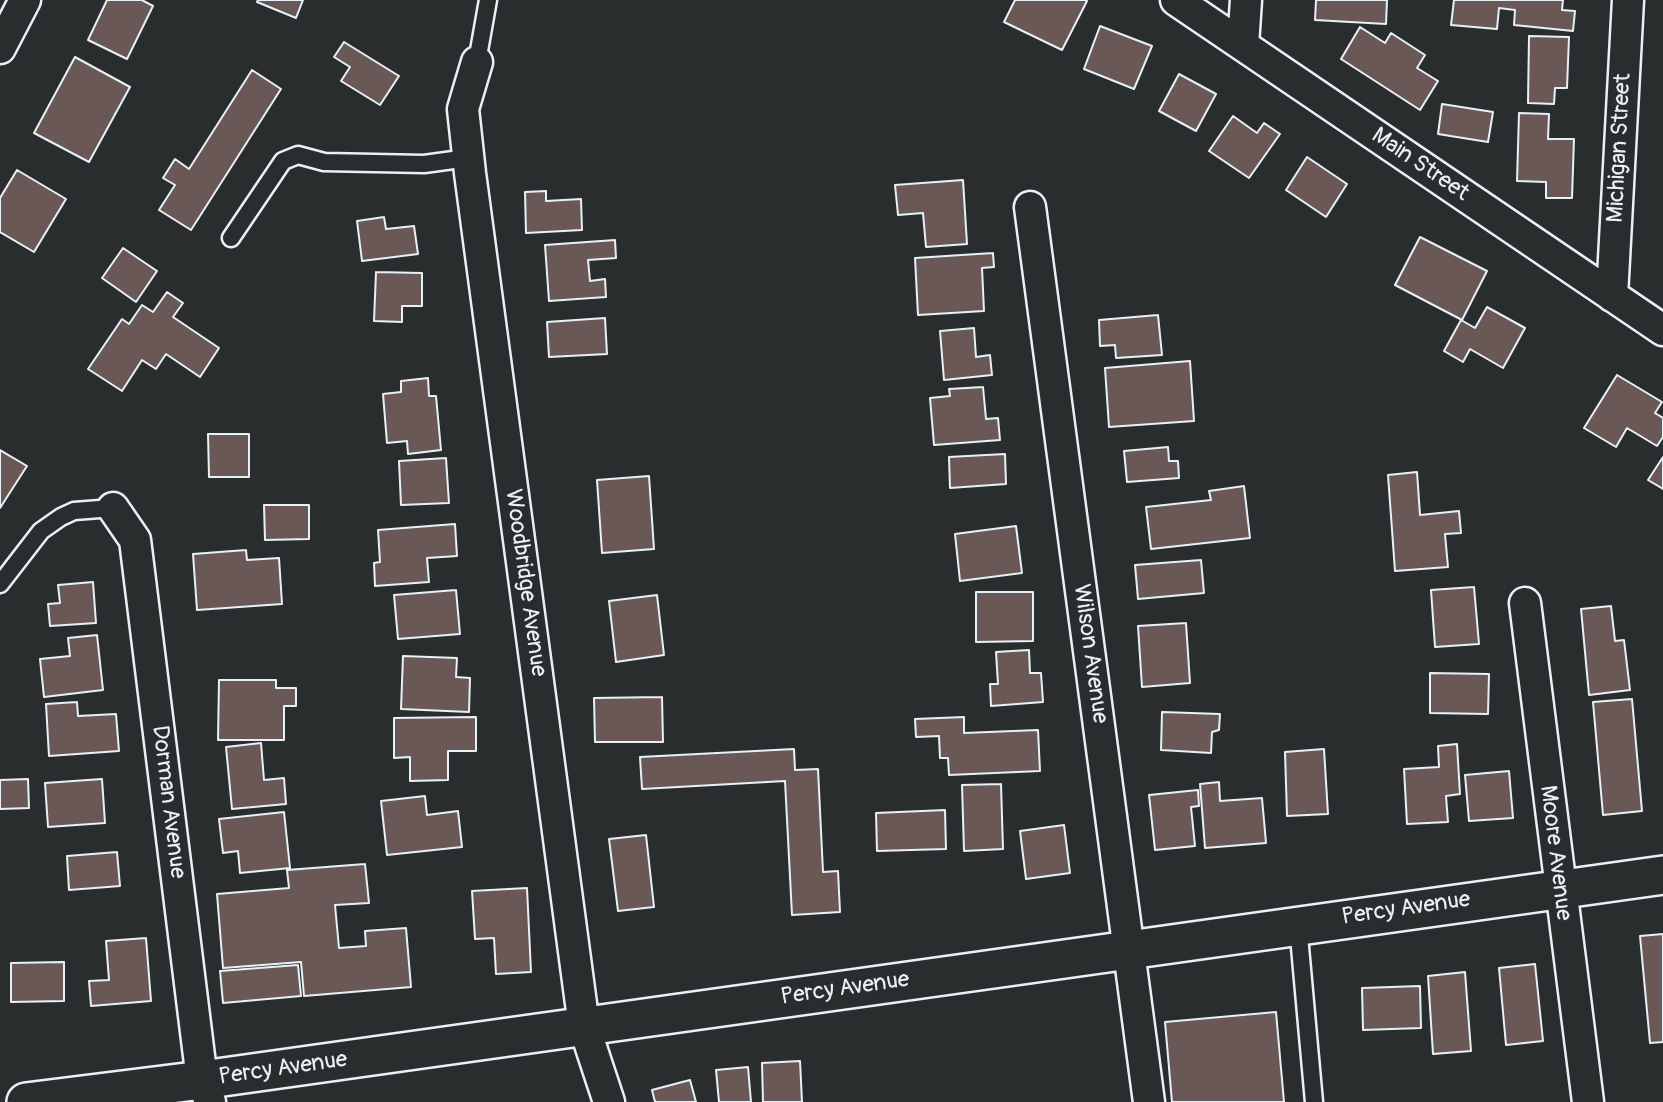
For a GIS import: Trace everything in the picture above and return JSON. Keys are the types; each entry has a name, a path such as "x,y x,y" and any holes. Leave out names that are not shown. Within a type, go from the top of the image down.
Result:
{"street":[{"path":"0,48 25,0"},
{"name":"Main Street","path":"1176,0 1663,330"},
{"path":"1243,46 1246,0"},
{"name":"Michigan Street","path":"1612,296 1628,0"},
{"name":"Woodbridge Avenue","path":"477,62 463,110 468,158 584,1026 608,1102"},
{"name":"Wilson Avenue","path":"1030,207 1149,1102"},
{"name":"Dorman Avenue","path":"113,508 135,540 206,1091"},
{"name":"Moore Avenue","path":"1525,603 1588,1102"},
{"name":"Percy Avenue","path":"26,1102 206,1091 584,1026 1559,887 1663,875"}],"lane":[{"path":"477,62 488,0"},
{"path":"230,238 283,161 298,155 324,162 424,164 468,158"},
{"path":"0,584 41,531 61,517 74,511 113,508"},
{"path":"1298,925 1314,1102"}],"building":[{"path":"107,0 142,0 153,6 127,59 88,40"},
{"path":"303,0 296,18 257,2"},
{"path":"1015,0 1087,1 1062,50 1004,22"},
{"path":"1316,0 1387,0 1386,24 1315,20"},
{"path":"1454,0 1563,0 1562,10 1575,11 1573,31 1514,25 1515,10 1499,8 1497,29 1451,25"},
{"path":"1100,26 1152,46 1134,89 1084,69"},
{"path":"1360,27 1385,43 1391,33 1425,55 1417,68 1438,81 1420,110 1341,59"},
{"path":"1529,36 1569,37 1567,88 1555,88 1554,104 1528,103"},
{"path":"344,42 399,76 380,105 341,81 350,67 334,57"},
{"path":"75,57 130,87 89,162 34,133"},
{"path":"252,70 281,89 191,230 159,210 175,185 163,178 175,159 189,169"},
{"path":"1179,74 1216,94 1196,131 1159,111"},
{"path":"1442,104 1493,112 1488,142 1438,134"},
{"path":"1519,113 1549,114 1548,139 1574,139 1572,198 1546,198 1546,182 1517,181"},
{"path":"1233,116 1257,133 1264,123 1280,134 1249,178 1209,151"},
{"path":"1307,157 1347,184 1326,217 1286,190"},
{"path":"17,170 66,199 34,252 0,232 0,198"},
{"path":"963,180 967,244 926,247 923,213 898,215 895,185"},
{"path":"546,191 546,201 581,199 582,230 526,233 525,192"},
{"path":"384,217 386,229 414,226 418,254 362,261 357,221"},
{"path":"1420,237 1487,271 1462,320 1395,285"},
{"path":"615,240 616,258 588,260 590,281 605,279 606,297 549,301 545,245"},
{"path":"123,248 157,271 136,302 102,278"},
{"path":"993,253 994,267 982,268 984,311 918,315 915,258"},
{"path":"376,272 422,273 422,306 402,306 402,322 374,321"},
{"path":"167,292 183,303 173,317 219,348 200,377 166,354 156,369 142,360 122,391 88,369 122,319 129,324 142,305 153,312"},
{"path":"1487,307 1525,328 1503,368 1470,349 1463,362 1444,351 1461,320 1475,328"},
{"path":"1158,315 1162,355 1116,358 1115,345 1100,346 1099,320"},
{"path":"605,318 607,354 549,357 547,322"},
{"path":"974,328 976,357 990,355 992,375 944,380 940,331"},
{"path":"1190,361 1194,421 1109,427 1105,368"},
{"path":"1617,375 1662,402 1655,413 1663,418 1663,437 1657,446 1627,428 1616,447 1584,428"},
{"path":"428,378 429,396 436,396 441,450 408,454 407,441 387,443 383,394 401,392 401,381"},
{"path":"983,387 986,419 998,418 1000,440 934,445 930,398 950,396 949,389"},
{"path":"208,434 249,434 249,477 209,477"},
{"path":"1168,447 1169,461 1178,461 1179,478 1127,482 1124,451"},
{"path":"0,450 27,466 0,508"},
{"path":"1005,454 1006,484 950,488 949,457"},
{"path":"1663,457 1663,489 1648,480"},
{"path":"446,458 449,503 401,505 399,461"},
{"path":"1417,472 1420,515 1459,511 1461,533 1445,534 1448,567 1395,571 1388,475"},
{"path":"649,476 654,549 602,553 597,480"},
{"path":"1244,486 1250,538 1151,549 1146,507 1211,500 1209,491"},
{"path":"264,505 309,505 309,539 265,540"},
{"path":"455,524 457,556 427,558 429,582 375,586 374,563 380,562 378,530"},
{"path":"1016,526 1022,573 960,581 955,534"},
{"path":"246,550 247,560 279,558 282,604 197,610 193,554"},
{"path":"1201,560 1204,593 1138,599 1135,565"},
{"path":"93,582 96,623 50,626 48,604 60,603 58,585"},
{"path":"1474,587 1479,644 1435,647 1431,590"},
{"path":"456,590 460,634 398,639 394,595"},
{"path":"976,592 1033,592 1033,641 976,642"},
{"path":"657,595 664,655 616,662 609,601"},
{"path":"1611,606 1615,641 1624,640 1630,690 1589,695 1581,609"},
{"path":"1186,623 1190,683 1142,687 1138,626"},
{"path":"97,635 103,690 44,697 40,659 70,656 68,638"},
{"path":"1029,650 1030,673 1041,673 1043,702 991,706 990,684 998,684 996,652"},
{"path":"403,656 457,658 456,677 470,678 469,712 401,709"},
{"path":"1430,673 1489,674 1488,714 1430,713"},
{"path":"219,680 276,680 276,688 296,688 296,706 284,706 284,740 218,740"},
{"path":"662,697 663,742 595,742 594,698"},
{"path":"1632,699 1642,811 1603,815 1593,702"},
{"path":"77,702 78,716 116,714 119,751 49,756 46,704"},
{"path":"1162,712 1220,714 1219,730 1212,732 1211,753 1161,750"},
{"path":"476,717 476,751 448,751 448,780 410,781 410,757 394,758 394,718"},
{"path":"964,717 964,733 1038,730 1040,771 949,775 948,758 940,758 939,736 916,737 915,719"},
{"path":"261,743 264,780 284,778 286,804 232,809 226,747"},
{"path":"1457,744 1460,794 1446,796 1448,822 1407,824 1404,769 1439,767 1438,746"},
{"path":"794,749 795,770 818,769 823,872 838,871 840,912 792,915 785,781 642,789 640,757"},
{"path":"1324,749 1328,814 1287,816 1285,752"},
{"path":"1509,771 1513,818 1469,821 1465,775"},
{"path":"28,779 29,808 0,809 0,780"},
{"path":"102,779 105,823 48,827 45,783"},
{"path":"1219,782 1220,801 1262,798 1266,843 1205,848 1200,784"},
{"path":"1001,784 1003,849 964,851 962,785"},
{"path":"1198,790 1199,806 1191,807 1195,846 1155,850 1149,795"},
{"path":"425,796 427,815 458,811 462,847 387,855 381,801"},
{"path":"945,810 946,849 877,851 876,813"},
{"path":"284,812 290,868 240,873 238,851 223,853 219,819"},
{"path":"1064,825 1070,873 1026,879 1020,831"},
{"path":"646,835 654,907 618,911 609,839"},
{"path":"117,852 120,886 69,890 67,856"},
{"path":"365,864 369,903 335,905 339,948 366,946 365,931 406,928 411,987 304,996 301,962 223,968 217,894 289,888 287,870"},
{"path":"527,888 531,972 496,974 494,938 475,939 472,891"},
{"path":"1663,934 1663,1042 1650,1043 1640,936"},
{"path":"146,938 151,1001 91,1006 89,981 109,980 106,941"},
{"path":"64,962 64,1001 11,1002 11,963"},
{"path":"1535,964 1543,1041 1506,1045 1499,968"},
{"path":"298,965 301,996 223,1003 220,971"},
{"path":"1465,972 1471,1051 1433,1054 1428,976"},
{"path":"1420,986 1421,1028 1363,1030 1362,988"},
{"path":"1276,1012 1284,1102 1172,1102 1165,1022"},
{"path":"800,1061 802,1102 763,1102 762,1063"},
{"path":"748,1067 751,1102 719,1102 716,1070"},
{"path":"690,1080 696,1102 655,1102 652,1090"}]}
